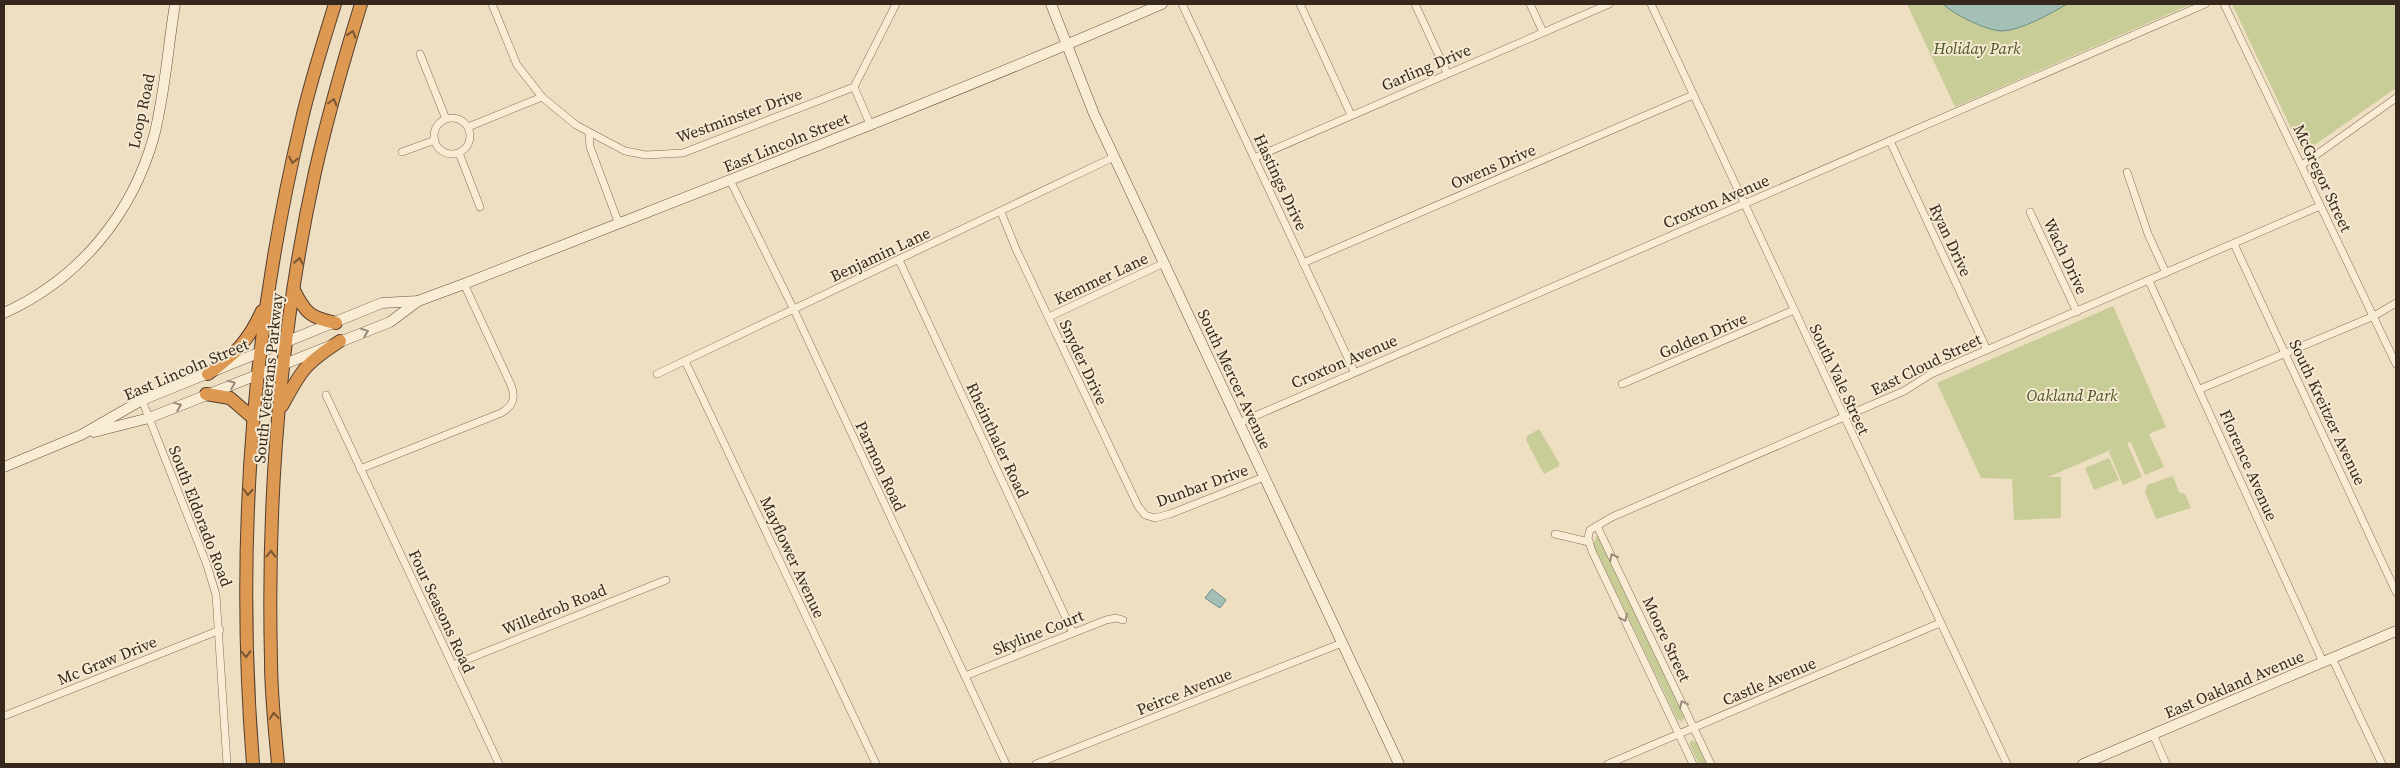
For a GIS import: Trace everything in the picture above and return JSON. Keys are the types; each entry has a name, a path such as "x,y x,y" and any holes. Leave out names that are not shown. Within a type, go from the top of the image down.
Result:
{"highway":[{"name":"South Veterans Parkway","path":"253,764 247,672 245,574 253,418 266,302 300,124 335,4"},
{"name":"South Veterans Parkway","path":"278,764 271,662 270,603 278,412 294,290 315,171 361,4"},
{"path":"294,290 309,314 322,320 336,323"},
{"path":"208,374 245,344 266,302"},
{"path":"278,412 298,375 313,359 340,341"},
{"path":"206,394 230,398 253,418"}],"main road":[{"name":"Loop Road","path":"4,313 36,296 72,270 109,230 130,197 147,158 154,134 175,4"},
{"name":"South Mercer Avenue","path":"1052,4 1090,105 1114,158 1399,764"},
{"name":"East Lincoln Street","path":"4,467 81,435 142,400 287,344 382,304 418,301 464,284 870,124 1162,4"},
{"name":"East Lincoln Street","path":"81,435 149,418 390,322 418,301"},
{"name":"East Oakland Avenue","path":"2083,764 2396,630"}],"street":[{"name":"Westminster Drive","path":"492,4 517,65 542,97 566,119 625,151 646,155 682,153 854,87"},
{"path":"870,124 854,87 896,4"},
{"name":"Hastings Drive","path":"1182,4 1354,372"},
{"path":"1300,4 1351,114"},
{"path":"1414,4 1447,73"},
{"path":"1530,4 1544,32"},
{"name":"Garling Drive","path":"1254,158 1351,114 1609,4"},
{"name":"South Vale Street","path":"1651,4 2007,764"},
{"name":"Croxton Avenue","path":"1238,423 2205,4"},
{"name":"McGregor Street","path":"2224,4 2396,364"},
{"path":"420,54 446,119"},
{"name":"Owens Drive","path":"1304,263 1693,95"},
{"path":"468,127 542,97"},
{"path":"2302,165 2396,98"},
{"path":"456,118 468,127 470,133 468,145 459,153 447,153 441,150 434,140 435,130 446,119 456,118"},
{"path":"589,133 590,147 618,224"},
{"path":"402,152 434,140"},
{"name":"Ryan Drive","path":"1890,141 1987,350"},
{"path":"459,153 480,207"},
{"name":"Benjamin Lane","path":"657,374 1114,158"},
{"path":"2127,172 2148,234 2166,273 2320,206"},
{"name":"Parmon Road","path":"730,180 794,310 1006,764"},
{"name":"Snyder Drive","path":"1001,212 1016,249 1138,506 1145,516 1150,518"},
{"name":"Wach Drive","path":"2030,212 2077,312"},
{"name":"South Kreitzer Avenue","path":"2234,244 2396,592"},
{"name":"Rheinthaler Road","path":"899,260 1073,633"},
{"name":"Kemmer Lane","path":"1049,317 1164,263"},
{"name":"East Cloud Street","path":"1597,526 1612,517 1904,391 1931,374 2166,273"},
{"name":"Florence Avenue","path":"2149,280 2327,660 2382,764"},
{"path":"360,469 501,413 511,406 514,397 511,385 464,284"},
{"path":"2200,389 2374,316 2396,303"},
{"name":"Golden Drive","path":"1622,384 1794,310"},
{"name":"Mayflower Avenue","path":"685,361 876,764"},
{"name":"Four Seasons Road","path":"326,395 499,764"},
{"name":"South Eldorado Road","path":"142,400 213,580 220,630 227,764"},
{"name":"Dunbar Drive","path":"1150,518 1170,514 1264,477"},
{"path":"1555,534 1589,542 1590,530 1597,526"},
{"name":"Moore Street","path":"1597,526 1711,764"},
{"name":"Moore Street","path":"1589,542 1693,764"},
{"name":"Willedrob Road","path":"452,665 666,580"},
{"name":"Skyline Court","path":"965,676 1106,620 1116,618 1123,620"},
{"name":"Castle Avenue","path":"1608,764 1940,623"},
{"name":"Mc Graw Drive","path":"4,716 220,630"},
{"name":"Peirce Avenue","path":"1036,764 1342,643"},
{"path":"2153,734 2166,764"}],"green space":[{"name":"Holiday Park","path":"1907,4 2192,4 1955,107"},
{"path":"2232,4 2396,4 2396,88 2306,151 2301,149"},
{"name":"Oakland Park","path":"2113,306 2166,427 2149,434 2164,467 2145,475 2131,442 2127,443 2142,477 2123,485 2109,452 2113,449 2048,477 2061,477 2061,518 2014,520 2012,479 1981,478 1937,383"},
{"path":"1539,429 1559,463 1559,466 1544,474 1526,440 1527,436"},
{"path":"2109,458 2119,480 2094,490 2085,468"},
{"path":"2173,476 2179,492 2185,494 2191,508 2156,519 2145,492 2147,485"},
{"path":"1597,536 1599,536 1685,716 1682,722 1677,719 1593,544"},
{"path":"1692,740 1697,743 1708,764 1699,764 1689,744"}],"water":[{"path":"1943,4 2067,4 2027,25 2002,31 1971,21"},
{"path":"1212,589 1226,600 1220,608 1205,598"}]}
